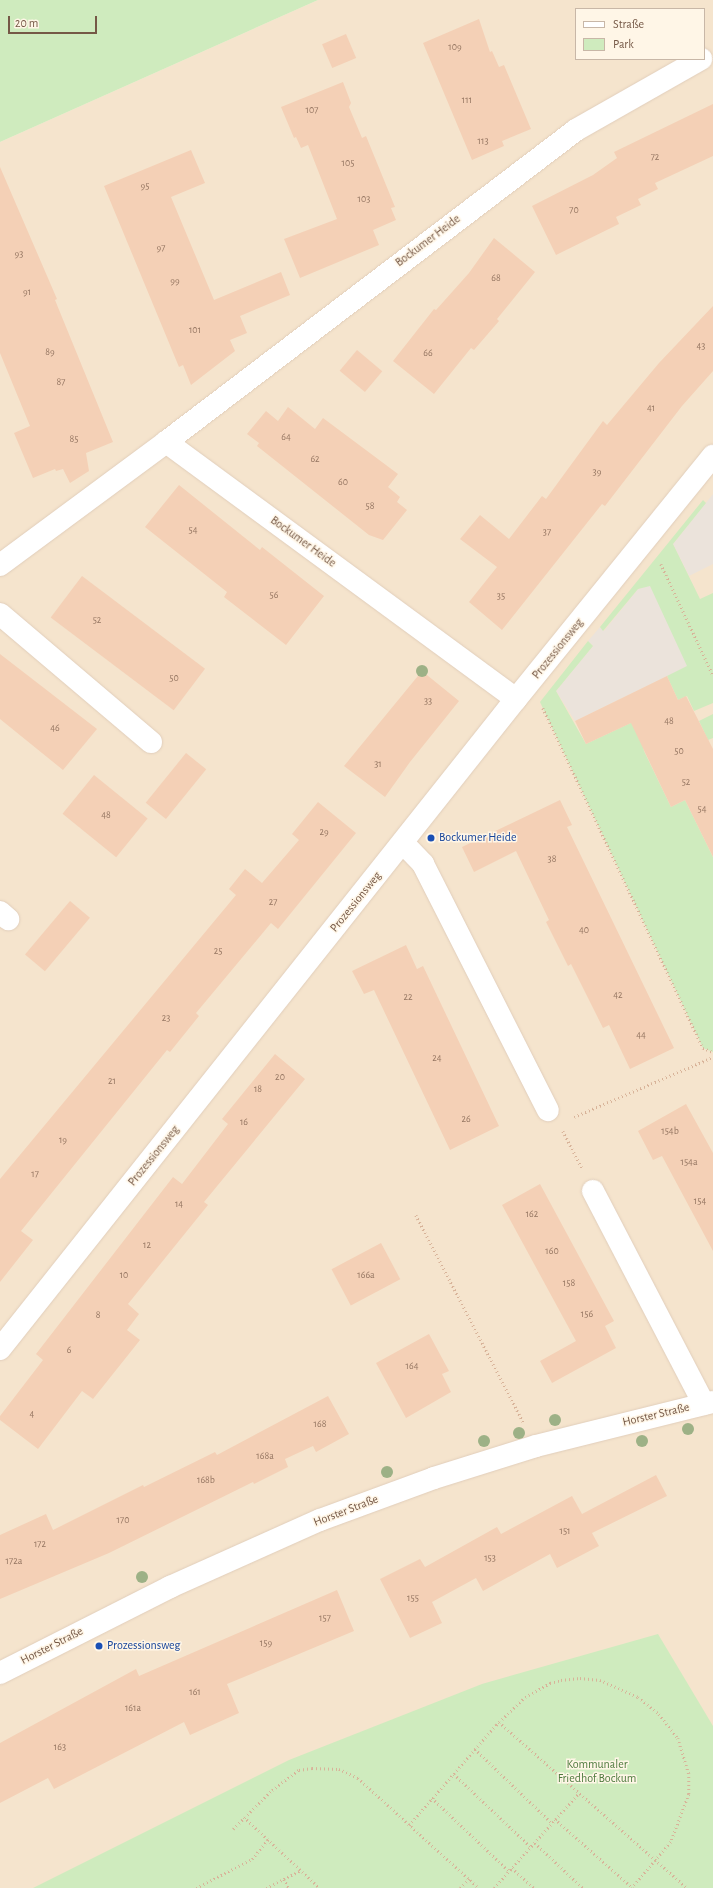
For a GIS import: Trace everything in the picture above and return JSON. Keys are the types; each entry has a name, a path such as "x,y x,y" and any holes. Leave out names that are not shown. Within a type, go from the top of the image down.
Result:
{"street":[{"name":"Bockumer Heide","path":"0,565 166,442 576,130 699,60"},
{"name":"Bockumer Heide","path":"166,442 520,694"},
{"name":"Prozessionsweg","path":"0,1349 520,694 713,456"},
{"path":"0,614 151,742"},
{"path":"403,843 423,864 554,1117"},
{"path":"594,1191 708,1403"},
{"name":"Horster Straße","path":"0,1673 170,1587 320,1520 434,1478 536,1446 708,1403"}],"path":[{"path":"641,546 661,563 713,675"},
{"path":"520,694 540,702 703,1048 713,1052"},
{"path":"594,1191 554,1117 713,1057"},
{"path":"416,1215 536,1446"},
{"path":"409,1825 499,1722 525,1697 550,1683 570,1678 592,1678 622,1688 659,1714 678,1738 690,1783 689,1794 672,1842 632,1888 555,1820"},
{"path":"499,1722 687,1888"},
{"path":"475,1749 552,1823"},
{"path":"232,1829 284,1780 299,1770 319,1768 339,1769 358,1778 479,1888"},
{"path":"454,1774 531,1847"},
{"path":"494,1888 579,1793"},
{"path":"432,1798 509,1871"},
{"path":"244,1817 320,1888"},
{"path":"196,1888 252,1859 268,1838"},
{"path":"535,1843 583,1888"},
{"path":"512,1868 534,1888"},
{"path":"266,1888 301,1870"},
{"path":"284,1879 289,1888"},
{"path":"460,1888 469,1879"}],"shaded area":[{"path":"318,0 713,0 713,1888 0,1888 0,142"},
{"path":"713,494 713,564 689,576 673,544"},
{"path":"650,585 688,666 575,721 556,691 593,646 588,641 600,627 604,631 638,589"}],"green space":[{"path":"0,0 318,0 0,142"},
{"path":"703,500 706,503 673,544 700,599 713,593 713,703 694,711 687,696 678,700 667,676 687,666 650,586 638,589 603,631 600,627"},
{"path":"588,641 593,646 556,691 586,744 637,720 644,751 671,807 685,800 713,857 713,1052 703,1048 540,702"},
{"path":"713,714 713,738 708,740 699,721"},
{"name":"Kommunaler Friedhof Bockum","path":"658,1634 713,1726 713,1888 33,1888 289,1760 482,1684"}],"building":[{"path":"479,19 490,52 492,51 499,67 504,65 531,129 502,141 504,146 472,160 423,43"},
{"path":"346,34 356,58 332,68 322,44"},
{"path":"343,82 351,103 349,107 362,138 366,136 395,207 391,208 396,220 373,230 379,245 300,278 284,239 337,219 308,145 301,148 296,137 294,138 281,107"},
{"path":"713,104 713,156 655,183 658,189 638,199 641,205 616,217 619,224 556,255 532,206 593,175 617,158 614,152"},
{"path":"191,150 205,183 171,197 214,300 281,272 290,295 240,316 247,333 230,340 235,351 191,385 183,365 179,367 104,186"},
{"path":"0,167 57,299 55,300 113,442 86,453 89,471 70,483 63,469 56,471 55,469 33,478 14,433 30,426 0,353"},
{"path":"494,238 535,272 497,319 499,321 474,350 471,348 434,394 393,361 434,309 436,310 469,273"},
{"path":"713,306 713,371 682,406 605,506 602,504 502,630 469,602 497,567 460,539 480,515 509,539 542,496 546,499 603,421 607,425 659,363"},
{"path":"357,350 382,371 365,392 340,371"},
{"path":"288,407 315,429 323,418 398,474 388,487 400,497 397,502 407,510 383,540 369,535 257,446 259,443 247,434 266,411 278,421"},
{"path":"179,485 260,550 262,547 324,596 286,645 224,597 227,592 145,527"},
{"path":"82,576 205,669 174,710 51,618"},
{"path":"0,654 97,729 63,770 0,719"},
{"path":"422,671 459,701 410,762 385,797 344,766"},
{"path":"667,676 678,700 686,696 713,749 713,857 685,800 671,807 631,723 586,744 575,721"},
{"path":"186,753 206,769 166,819 146,803"},
{"path":"94,775 148,818 116,857 63,814"},
{"path":"560,800 572,825 567,827 674,1048 630,1069 609,1025 603,1028 571,964 568,966 546,922 549,920 516,851 474,872 462,847"},
{"path":"318,802 356,833 278,929 271,923 196,1013 199,1016 170,1052 167,1050 21,1231 33,1240 0,1282 0,1179 236,895 229,889 245,869 262,883 299,840 292,834"},
{"path":"70,901 90,918 45,971 25,955"},
{"path":"406,945 417,969 423,966 499,1126 450,1150 374,990 364,994 352,971"},
{"path":"275,1054 305,1079 204,1202 208,1205 128,1304 139,1314 127,1330 140,1340 93,1399 82,1391 38,1449 0,1420 0,1416 43,1360 36,1354 173,1177 182,1184 228,1124 222,1119"},
{"path":"686,1104 713,1153 713,1251 662,1156 653,1160 638,1131"},
{"path":"540,1184 614,1321 605,1326 616,1348 552,1383 540,1361 576,1341 502,1205"},
{"path":"381,1243 400,1279 351,1305 332,1269"},
{"path":"429,1334 449,1371 442,1374 451,1392 406,1418 376,1363"},
{"path":"328,1396 349,1434 316,1452 313,1446 285,1459 288,1467 254,1484 253,1482 109,1553 0,1599 0,1535 46,1514 53,1530 143,1485 144,1487 215,1452 217,1455"},
{"path":"656,1475 667,1496 592,1533 599,1546 557,1568 550,1554 483,1591 476,1578 432,1602 442,1623 410,1638 380,1579 420,1559 425,1567 497,1527 501,1534 572,1496 582,1514"},
{"path":"337,1590 354,1631 227,1684 239,1713 190,1735 184,1722 54,1789 48,1778 0,1803 0,1743 136,1669 139,1676"}],"place":[{"name":"Bockumer Heide","path":"431,838"},
{"name":"Prozessionsweg","path":"99,1646"}]}
